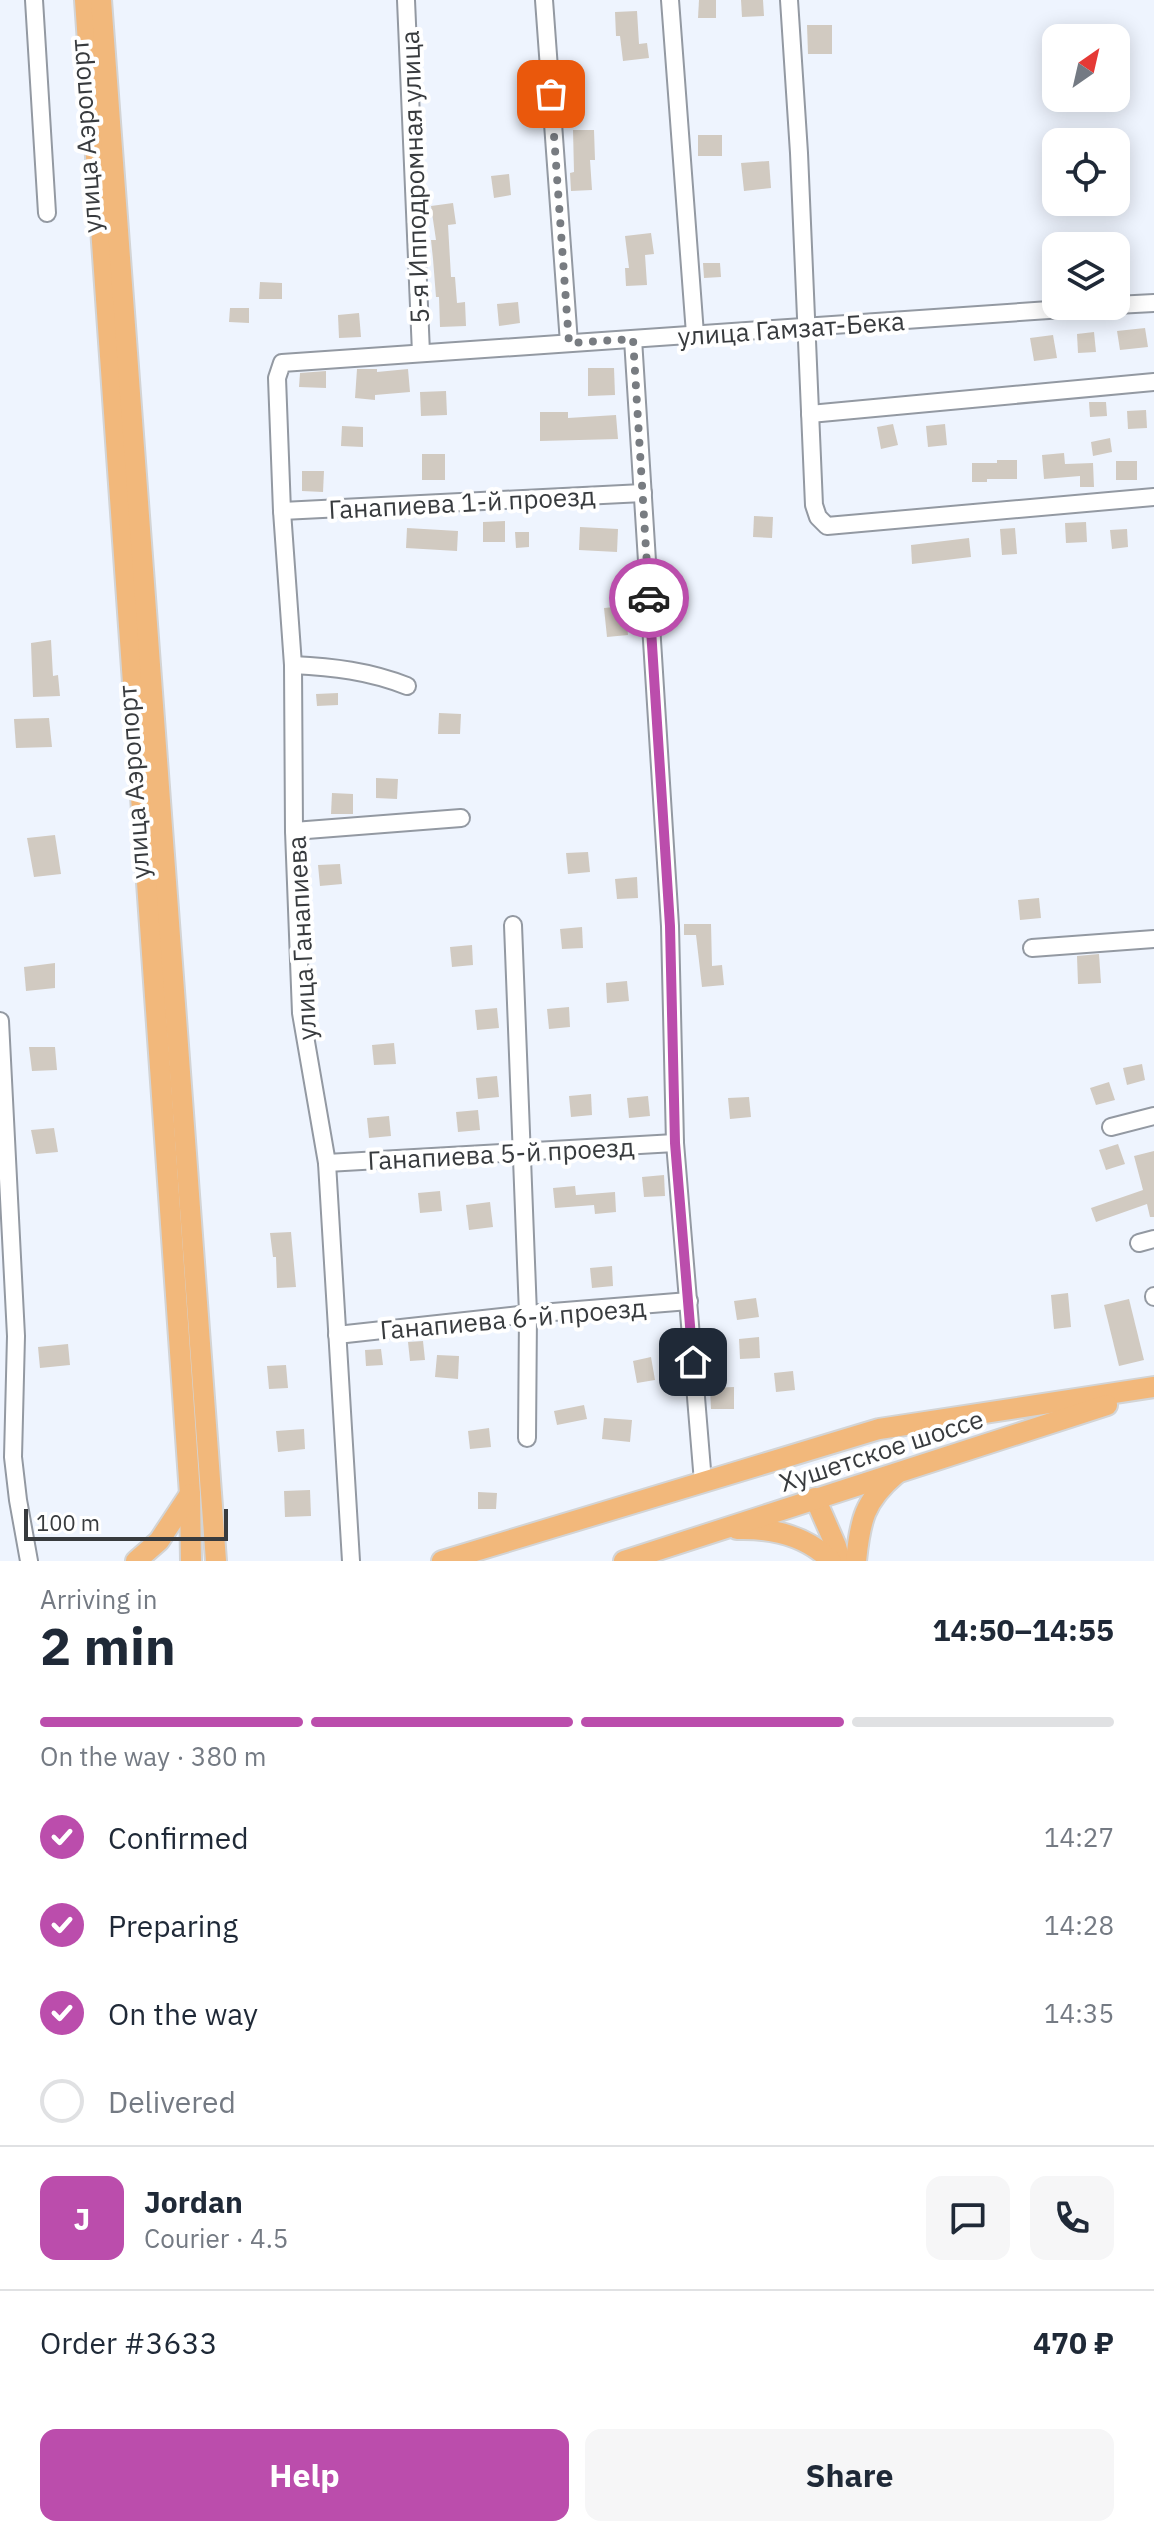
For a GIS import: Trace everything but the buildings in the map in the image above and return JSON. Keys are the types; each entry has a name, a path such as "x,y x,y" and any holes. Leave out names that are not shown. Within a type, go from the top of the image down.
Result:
{"main road":[{"name":"улица Аэропорт","path":"85,0 190,1494 191,1561"},
{"name":"улица Аэропорт","path":"101,0 218,1557"},
{"path":"442,1561 879,1429 1154,1388"},
{"name":"Хушетское шоссе","path":"624,1561 1154,1388"},
{"path":"856,1561 860,1528 867,1506 903,1470"},
{"path":"136,1561 159,1541 190,1494"},
{"path":"815,1498 840,1561"},
{"path":"721,1529 768,1530 788,1534 817,1549 831,1561"}],"street":[{"path":"34,0 47,213"},
{"name":"5-я Ипподромная улица","path":"406,0 421,353"},
{"path":"544,0 569,343"},
{"path":"670,0 695,334"},
{"path":"789,0 814,505 818,517 827,526 1154,497"},
{"path":"1130,304 1154,303"},
{"name":"улица Гамзат-Бека","path":"282,363 1042,310"},
{"path":"633,339 670,926 675,1143 703,1482"},
{"name":"улица Ганапиева","path":"282,363 277,378 282,511 293,665 294,831 301,1013 327,1163 351,1561"},
{"path":"810,414 1154,382"},
{"name":"Ганапиева 1-й проезд","path":"282,511 643,493"},
{"path":"293,665 378,674 407,686"},
{"path":"294,831 461,818"},
{"path":"513,925 528,1314 527,1438"},
{"path":"1032,948 1154,939"},
{"path":"0,1021 13,1457 29,1561"},
{"path":"1111,1127 1154,1116"},
{"name":"Ганапиева 5-й проезд","path":"327,1163 675,1143"},
{"name":"Ганапиева 6-й проезд","path":"337,1335 528,1314 689,1301"}],"way so far":[{"path":"551,94 569,343 633,339 649,598"}],"route":[{"path":"649,598 670,926 675,1143 693,1362"}]}
